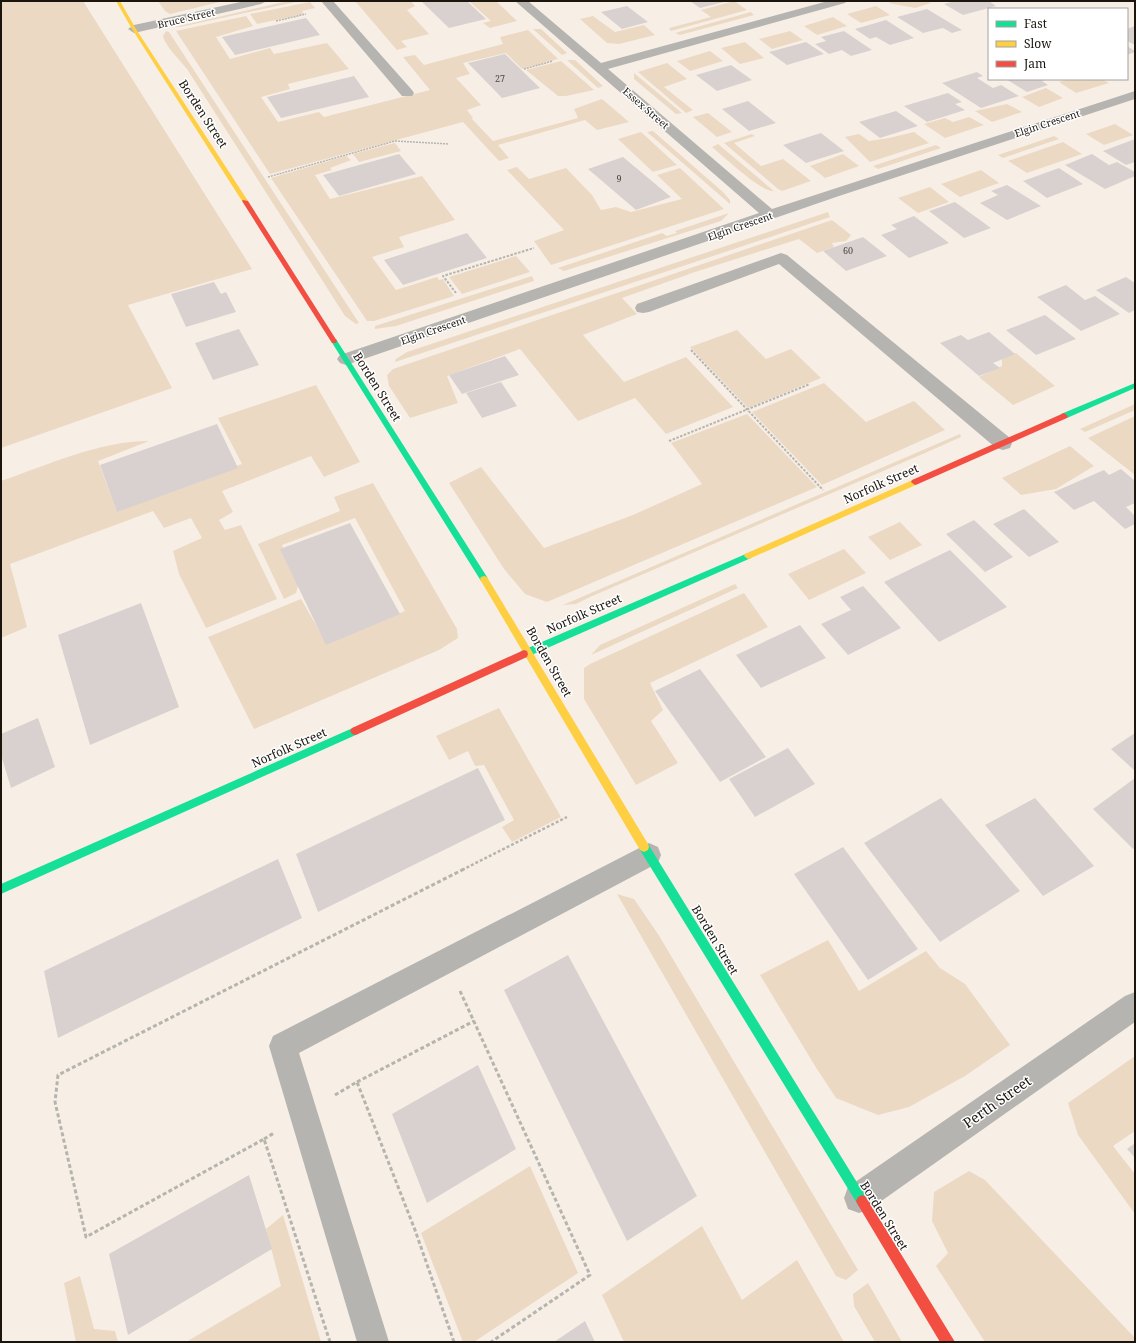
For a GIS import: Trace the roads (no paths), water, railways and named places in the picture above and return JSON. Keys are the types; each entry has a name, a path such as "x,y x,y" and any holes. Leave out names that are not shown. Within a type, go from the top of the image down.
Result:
{"street":[{"name":"Borden Street","path":"118,1 134,29 310,300 529,652 649,854 948,1342"},
{"name":"Bruce Street","path":"134,29 261,1"},
{"name":"Essex Street","path":"521,1 770,215"},
{"path":"598,68 841,1"},
{"path":"330,5 407,93"},
{"name":"Elgin Crescent","path":"346,359 834,192 1135,95"},
{"path":"643,308 781,258 1003,443"},
{"name":"Norfolk Street","path":"1,889 260,775 529,652 1135,385"},
{"path":"373,1342 283,1046 649,854"},
{"name":"Perth Street","path":"859,1198 1135,1006"}]}
